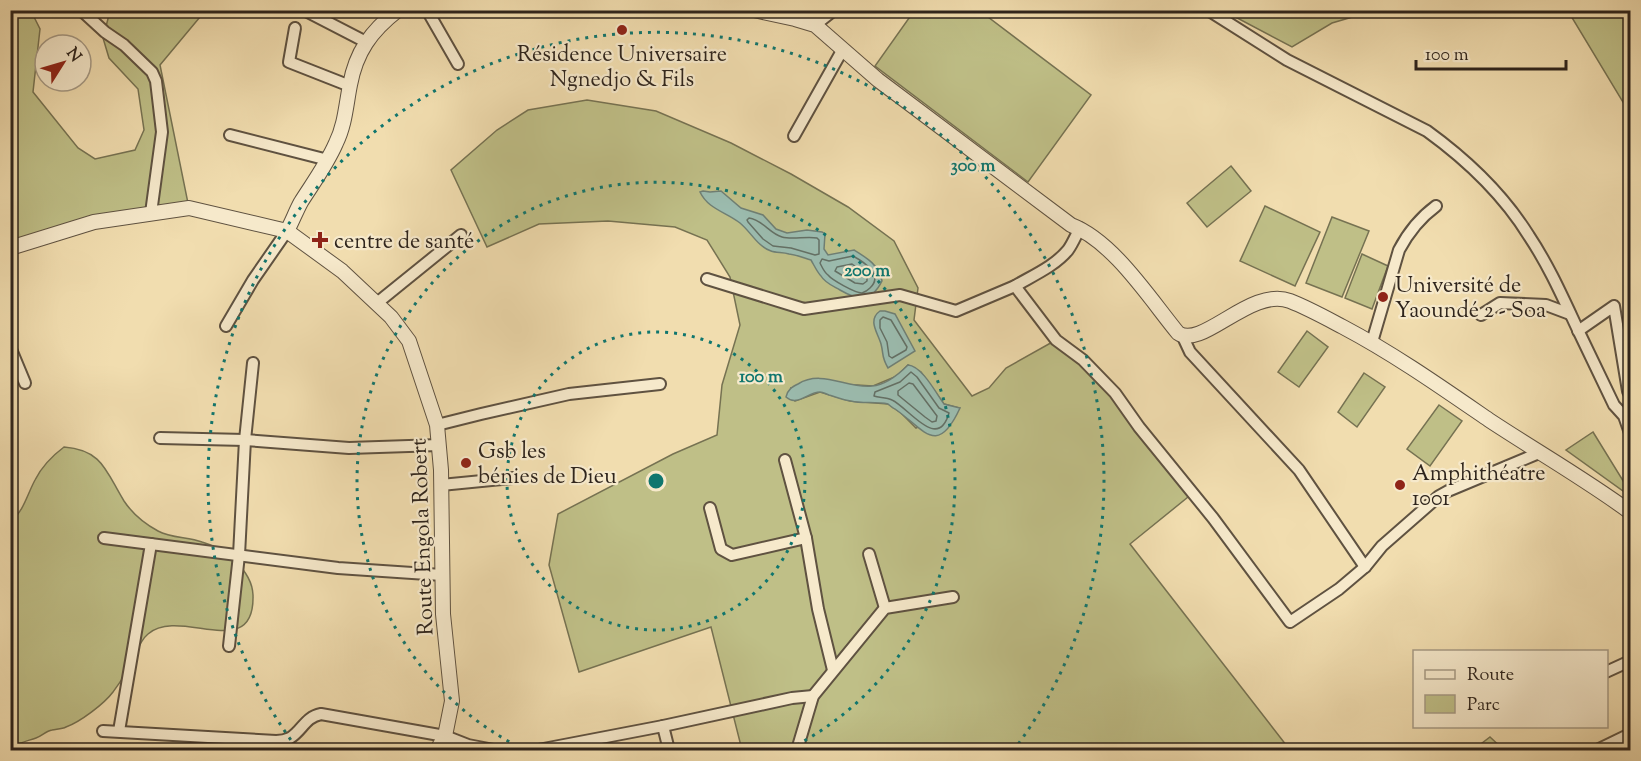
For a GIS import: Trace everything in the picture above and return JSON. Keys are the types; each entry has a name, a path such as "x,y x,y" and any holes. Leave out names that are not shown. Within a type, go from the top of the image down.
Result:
{"street":[{"path":"81,10 105,32 124,45 152,72 156,81 162,132 151,213"},
{"path":"304,10 366,42"},
{"path":"225,326 287,231 337,141 358,54 379,27 398,10"},
{"path":"427,10 458,64"},
{"path":"754,10 815,24 911,106 1071,225 1080,228 1098,241 1113,255 1183,337 1190,352 1299,470 1365,567"},
{"path":"815,24 834,10"},
{"path":"1208,10 1287,60 1427,131 1479,173 1517,219 1543,260 1614,405 1624,416 1630,433"},
{"path":"295,28 290,62 350,86"},
{"path":"794,136 843,49"},
{"path":"230,135 327,160"},
{"path":"1372,342 1399,250 1405,238 1425,214 1436,206"},
{"name":"Route Engola Robert","path":"10,248 94,222 189,208 287,231 342,271 391,318 409,341 437,425 441,485 443,614 452,701 445,736 437,750"},
{"path":"707,279 804,309 900,295 956,311 1015,286 1048,266 1069,248 1080,228"},
{"path":"377,303 461,235"},
{"path":"1015,286 1056,340 1083,360 1115,393 1139,427 1213,518 1290,622 1339,589 1439,496 1448,490 1539,453"},
{"path":"1183,337 1187,338 1210,329 1256,302 1273,298 1287,299 1372,342 1630,512"},
{"path":"1481,315 1500,303 1546,305 1570,314"},
{"path":"1578,331 1614,306 1622,363 1630,395"},
{"path":"10,347 25,383"},
{"path":"229,646 239,555 245,440 253,363"},
{"path":"437,425 569,394 660,384"},
{"path":"160,438 245,440 349,448 439,445"},
{"path":"785,460 806,538 833,670"},
{"path":"441,485 513,478"},
{"path":"710,508 722,549 732,555 806,538"},
{"path":"104,538 338,568 442,575"},
{"path":"119,731 151,544"},
{"path":"869,554 885,608"},
{"path":"797,750 813,696 885,608 953,597"},
{"path":"1608,671 1630,661"},
{"path":"538,750 792,698 813,696"},
{"path":"103,731 276,741 292,737 310,717 321,714 445,736 468,745 494,750"},
{"path":"663,726 669,750"},
{"path":"1597,750 1630,734"}],"green space":[{"path":"10,11 31,11 40,29 40,33 33,33 33,93 78,148 95,159 135,150 144,130 138,89 109,58 103,38 110,11 205,11 160,65 189,208 94,222 11,248"},
{"path":"914,11 980,11 1091,95 1028,182 875,66"},
{"path":"1224,11 1373,11 1332,23 1292,47"},
{"path":"1568,11 1630,11 1630,117 1623,102"},
{"path":"587,100 656,111 731,143 848,207 894,241 918,288 914,320 972,396 989,388 1006,368 1056,340 1083,360 1193,493 1130,544 1290,750 742,750 711,627 579,672 549,565 558,514 673,454 717,435 722,385 740,325 730,277 707,240 675,227 608,221 539,224 487,247 451,170 497,130 528,110","holes":["908,365 921,372 944,404 959,408 916,428 888,404 850,401 820,392 795,401 791,388 873,386 897,376"]},
{"path":"1231,166 1251,191 1207,227 1187,203"},
{"path":"1265,206 1320,232 1295,286 1240,261"},
{"path":"1332,217 1369,231 1342,297 1306,283"},
{"path":"1362,254 1388,266 1372,309 1345,298"},
{"path":"1307,331 1328,347 1299,387 1278,372"},
{"path":"1364,373 1385,387 1357,427 1338,412"},
{"path":"1439,405 1462,421 1430,466 1407,449"},
{"path":"1593,432 1630,492 1630,496 1566,450"},
{"path":"64,447 87,453 102,464 127,505 148,525 163,533 210,545 235,561 248,577 251,586 253,595 250,615 242,626 229,630 178,626 162,627 148,634 121,681 98,707 72,725 50,731 11,747 11,522 22,507 41,470"},
{"path":"1490,737 1504,750 1473,750"}],"water":[{"path":"721,191 741,208 763,215 776,229 787,233 807,230 822,232 825,234 824,249 828,255 854,250 875,266 882,281 873,293 864,298 847,294 825,281 811,260 766,249 740,223 703,198 700,192"},
{"path":"880,311 895,314 915,351 888,368 874,322 874,318"},
{"path":"908,365 923,375 944,404 960,408 952,423 937,436 922,431 888,404 855,402 820,392 798,400 790,400 786,397 794,386 816,378 863,386 882,384 892,379"}],"place":[{"name":"Résidence Universaire Ngnedjo & Fils","path":"622,30"},
{"name":"centre de santé","path":"320,240"},
{"name":"Université de Yaoundé 2 - Soa","path":"1383,297"},
{"name":"Gsb les bénies de Dieu","path":"466,463"},
{"name":"Amphithéatre 1001","path":"1400,485"}]}
